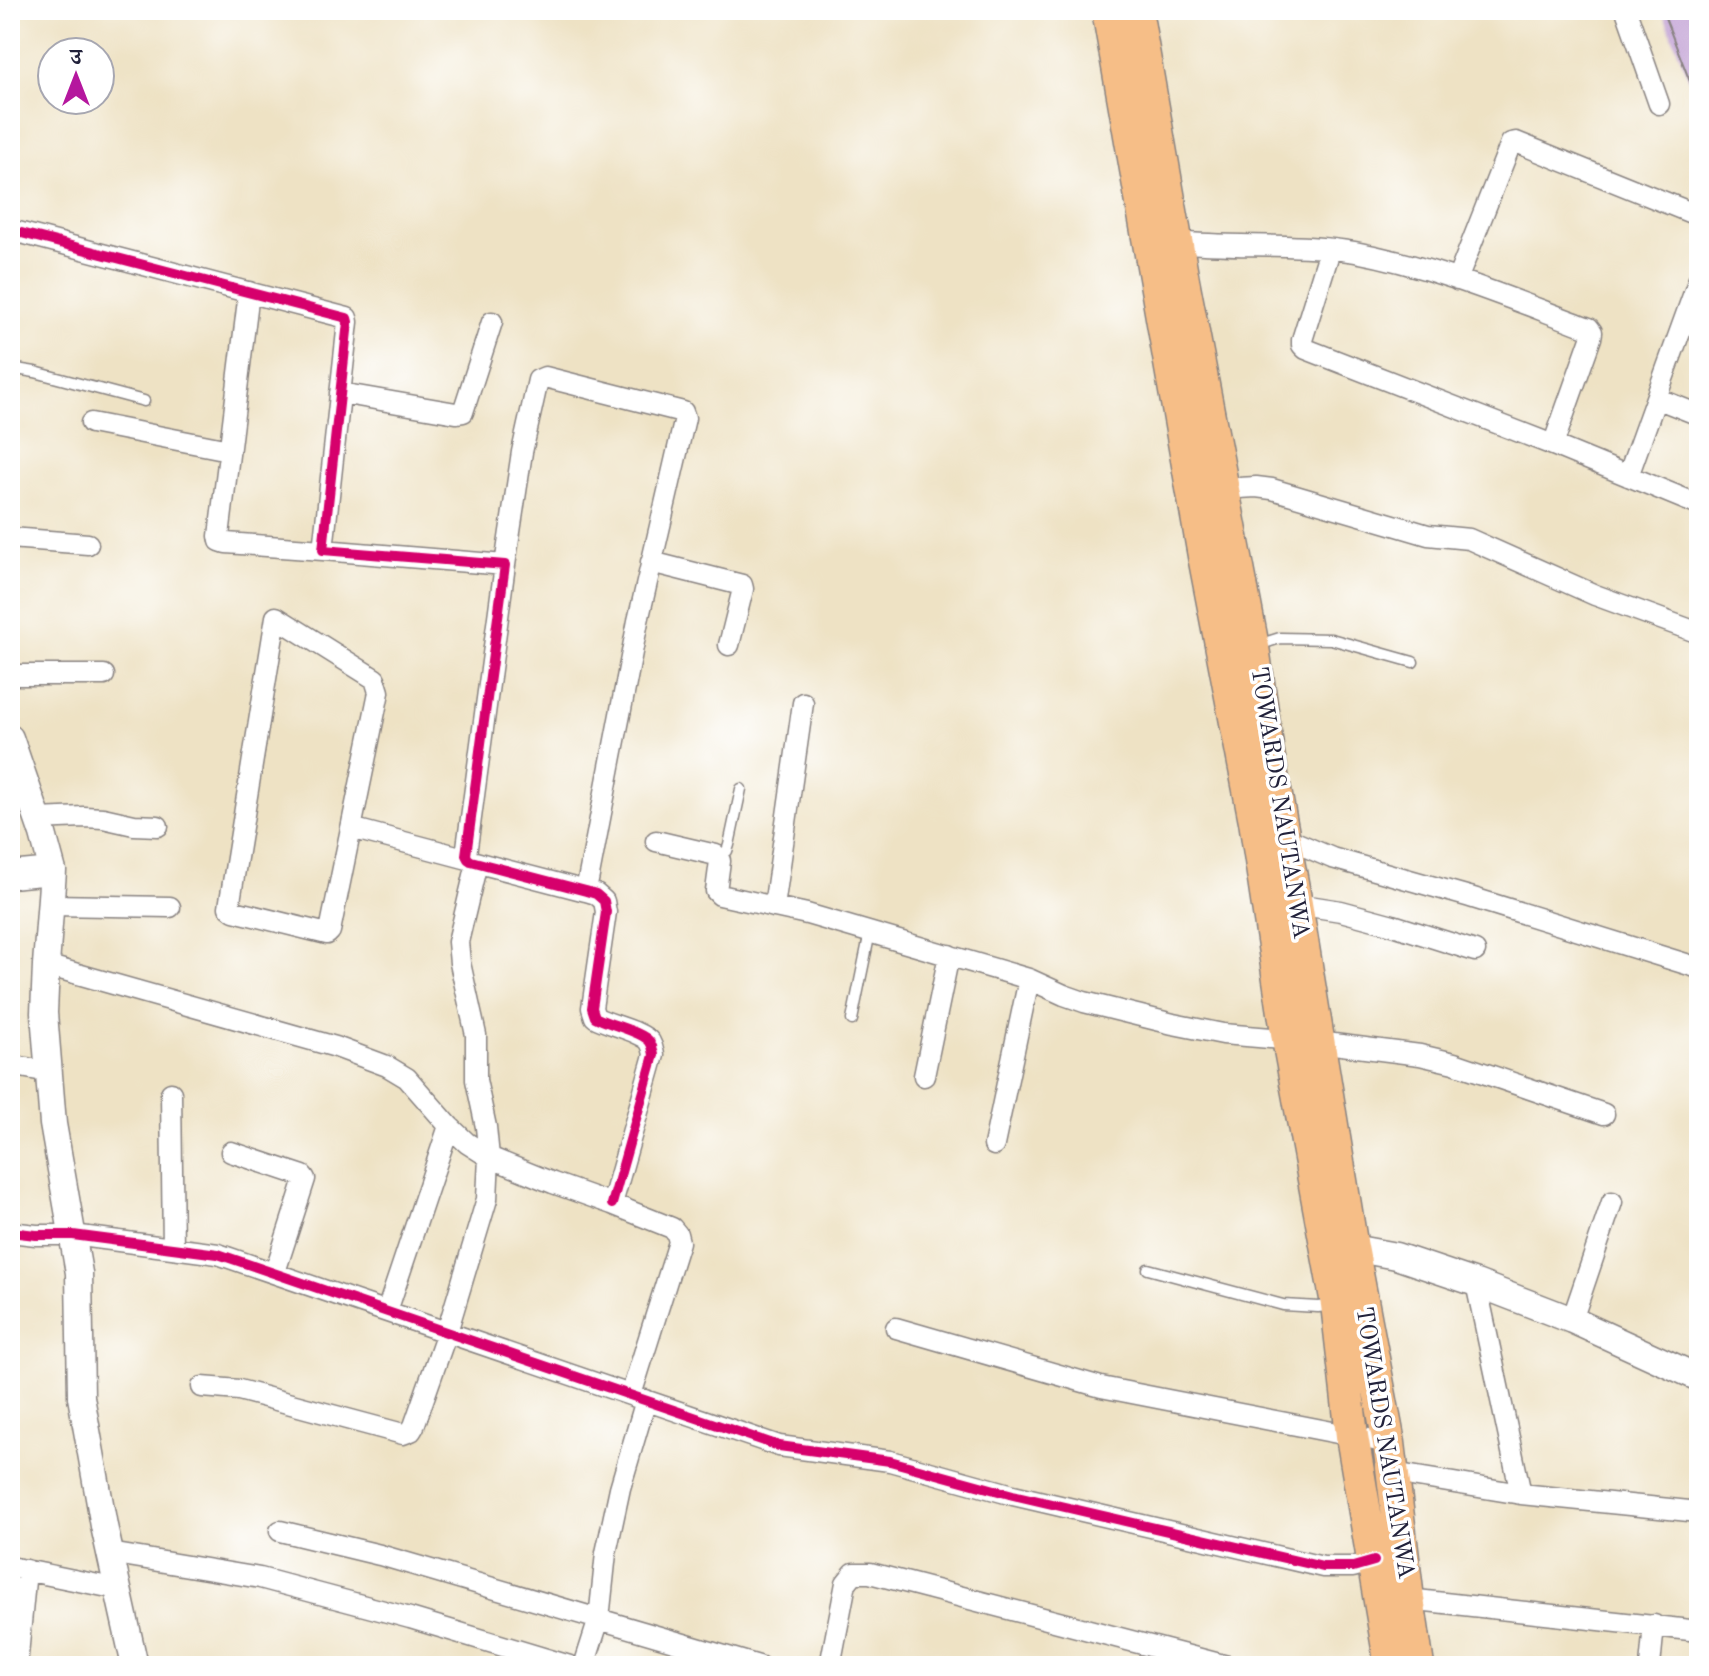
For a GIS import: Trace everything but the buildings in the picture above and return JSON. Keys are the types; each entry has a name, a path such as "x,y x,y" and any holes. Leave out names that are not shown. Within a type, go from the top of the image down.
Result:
{"main road":[{"path":"1108,10 1204,556 1255,821 1303,1040"},
{"name":"TOWARDS NAUTANWA","path":"1136,10 1253,647 1268,753 1296,904 1303,1040 1350,1302 1391,1458 1418,1666"},
{"path":"1350,1302 1352,1436 1391,1666"}],"street":[{"path":"1626,10 1659,104"},
{"path":"1457,280 1511,143 1516,142 1699,216"},
{"path":"10,230 347,318 323,550"},
{"path":"1177,242 1354,252 1457,280 1589,328 1592,332 1553,445"},
{"path":"1330,250 1302,340 1306,349 1699,505"},
{"path":"1628,476 1699,279"},
{"path":"249,292 220,541 505,565"},
{"path":"340,393 460,413 465,408 492,322"},
{"path":"472,861 466,855 522,452 538,380 545,377 683,412 685,418 638,621 586,891"},
{"path":"1656,398 1699,415"},
{"path":"91,423 229,450"},
{"path":"1222,489 1272,489 1428,535 1469,539 1595,595 1699,633"},
{"path":"10,538 88,544"},
{"path":"651,562 742,585 729,645"},
{"path":"276,617 375,679 379,686 351,828 327,934 234,911 229,907 276,617"},
{"path":"10,675 104,675"},
{"path":"774,907 803,703"},
{"path":"12,752 38,819 53,871 44,1013 53,1124 79,1273 81,1397 135,1666"},
{"path":"38,819 103,818 134,825 158,826"},
{"path":"351,828 586,891 604,901 606,912 592,1008 595,1017 644,1036 652,1045 654,1055 612,1204"},
{"path":"1283,837 1332,858 1485,901 1699,968"},
{"path":"656,841 716,855 720,861 717,894 807,914 949,955 1029,979 1084,1002 1223,1034 1381,1049 1454,1063 1604,1114"},
{"path":"202,1387 239,1390 403,1434 414,1426 447,1332 487,1199 489,1157 476,1080 476,1035 458,942 472,861"},
{"path":"10,875 53,871"},
{"path":"1296,904 1341,911 1475,951"},
{"path":"50,905 170,907"},
{"path":"924,1076 949,955"},
{"path":"46,965 360,1055 407,1078 449,1126 467,1143 489,1157 672,1228 677,1234 679,1242 638,1398 613,1518 599,1619 584,1666"},
{"path":"994,1145 1029,979"},
{"path":"10,1065 49,1072"},
{"path":"171,1093 173,1248"},
{"path":"387,1311 449,1126"},
{"path":"231,1152 305,1179 275,1272"},
{"path":"1572,1320 1612,1202"},
{"path":"10,1232 73,1235 218,1254 779,1446 890,1461 1013,1495 1323,1567 1353,1567 1374,1561"},
{"path":"1340,1250 1396,1256 1476,1283 1697,1371"},
{"path":"1476,1283 1521,1494"},
{"path":"896,1328 1101,1387 1352,1436 1391,1458 1521,1494 1699,1512"},
{"path":"280,1531 380,1555 759,1666"},
{"path":"110,1553 260,1578 410,1618 570,1666"},
{"path":"17,1666 18,1568 118,1589"},
{"path":"830,1666 846,1583 854,1573 870,1573 1227,1666"},
{"path":"1408,1599 1699,1631"},
{"path":"1650,1666 1654,1625"}],"lane":[{"path":"10,368 144,401"},
{"path":"1253,647 1280,638 1331,639 1413,662"},
{"path":"719,858 729,845 741,789"},
{"path":"852,1020 870,932"},
{"path":"1148,1269 1283,1305 1318,1307 1350,1302"}],"cycle path":[{"path":"10,230 347,318 323,550 505,565 466,855 471,861 596,894 604,901 606,912 592,1008 595,1017 646,1038 654,1055 612,1204"},
{"path":"10,1232 73,1235 218,1254 779,1446 890,1461 1013,1495 1323,1567 1353,1567 1374,1561"}]}
